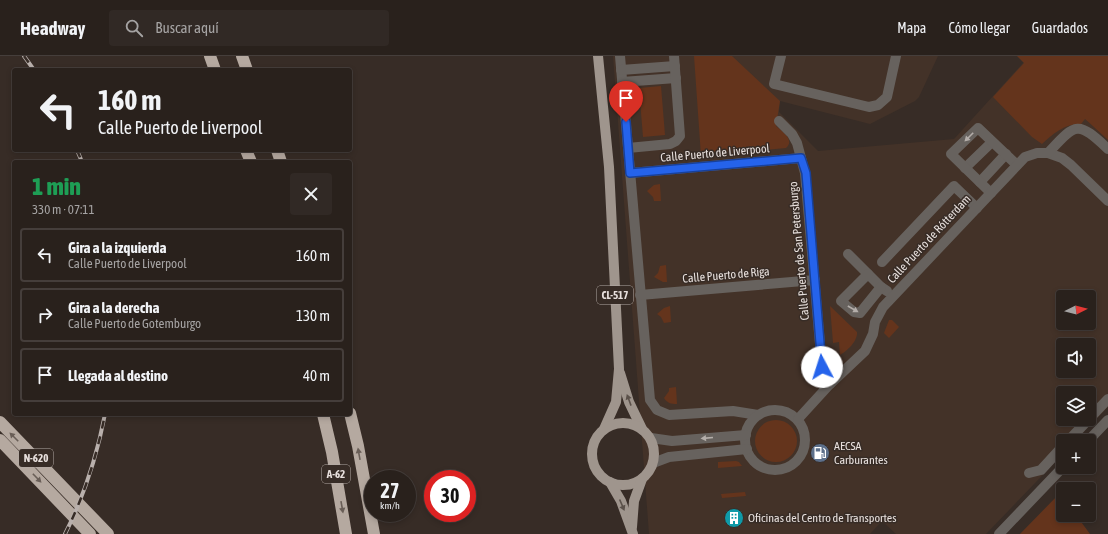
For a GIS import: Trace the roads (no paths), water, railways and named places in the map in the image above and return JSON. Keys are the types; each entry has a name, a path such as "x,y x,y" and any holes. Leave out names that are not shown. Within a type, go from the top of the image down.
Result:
{"highway":[{"path":"210,56 214,68"},
{"path":"242,56 246,68"},
{"name":"A-62","path":"323,416 332,452 346,534"},
{"name":"A-62","path":"351,416 358,446 374,534"},
{"name":"N-620","path":"0,422 107,533"},
{"name":"N-620","path":"0,440 87,531"}],"main road":[{"name":"CL-517","path":"598,56 609,167 619,369 616,402 604,429 596,438 592,450 594,463 600,474 610,482 621,501 632,532"},
{"name":"CL-517","path":"619,369 629,402 642,429"},
{"name":"CL-517","path":"604,429 617,423 630,423 642,429 651,438"},
{"path":"651,438 654,451 653,463"},
{"name":"CL-517","path":"632,532 634,501 642,479 649,472 653,463"},
{"path":"610,482 621,485 632,484 642,479"}],"street":[{"path":"620,56 648,394 650,400 657,410 669,415 733,411 758,415"},
{"path":"781,56 774,84 859,106 869,107 878,105 886,97 896,56"},
{"path":"621,70 674,61 676,78 680,136 676,141 670,144 628,148"},
{"path":"622,82 676,78"},
{"name":"Calle Puerto de San Petersburgo","path":"779,121 792,134 797,143 806,173 822,367 830,384"},
{"path":"991,193 951,154 978,128 1017,165"},
{"path":"1108,149 1092,134 1085,130 1078,129 1069,132 1048,153 1062,158 1071,165 1108,201"},
{"path":"965,168 992,142"},
{"name":"Calle Puerto de Rótterdam","path":"798,419 830,384 864,351 872,334 875,322 883,307 894,295 1025,157 1048,153"},
{"path":"980,182 1006,154"},
{"name":"Calle Puerto de Liverpool","path":"630,173 801,158"},
{"path":"882,262 954,186 977,208"},
{"path":"848,254 882,287 894,295"},
{"path":"868,274 841,301 854,312 860,313 882,287"},
{"name":"Calle Puerto de Riga","path":"640,295 815,280"},
{"path":"1096,412 1108,399"},
{"path":"768,410 778,410 789,413 798,419 803,427 805,438 804,449 799,458 791,465 781,469 770,469 760,466 752,458 747,449 746,435 748,427 758,415 768,410"},
{"path":"1095,434 1108,420"},
{"path":"1075,434 1082,426"},
{"path":"651,438 672,441 746,435"},
{"path":"653,463 669,457 747,449"},
{"path":"1029,473 1041,470 1056,454"},
{"path":"999,534 1056,474"}],"railway":[{"path":"24,56 33,68"},
{"path":"78,152 81,160"},
{"path":"65,534 89,476 105,416"}],"place":[{"name":"AECSA Carburantes","path":"820,453"},
{"name":"Oficinas del Centro de Transportes","path":"734,518"}]}
